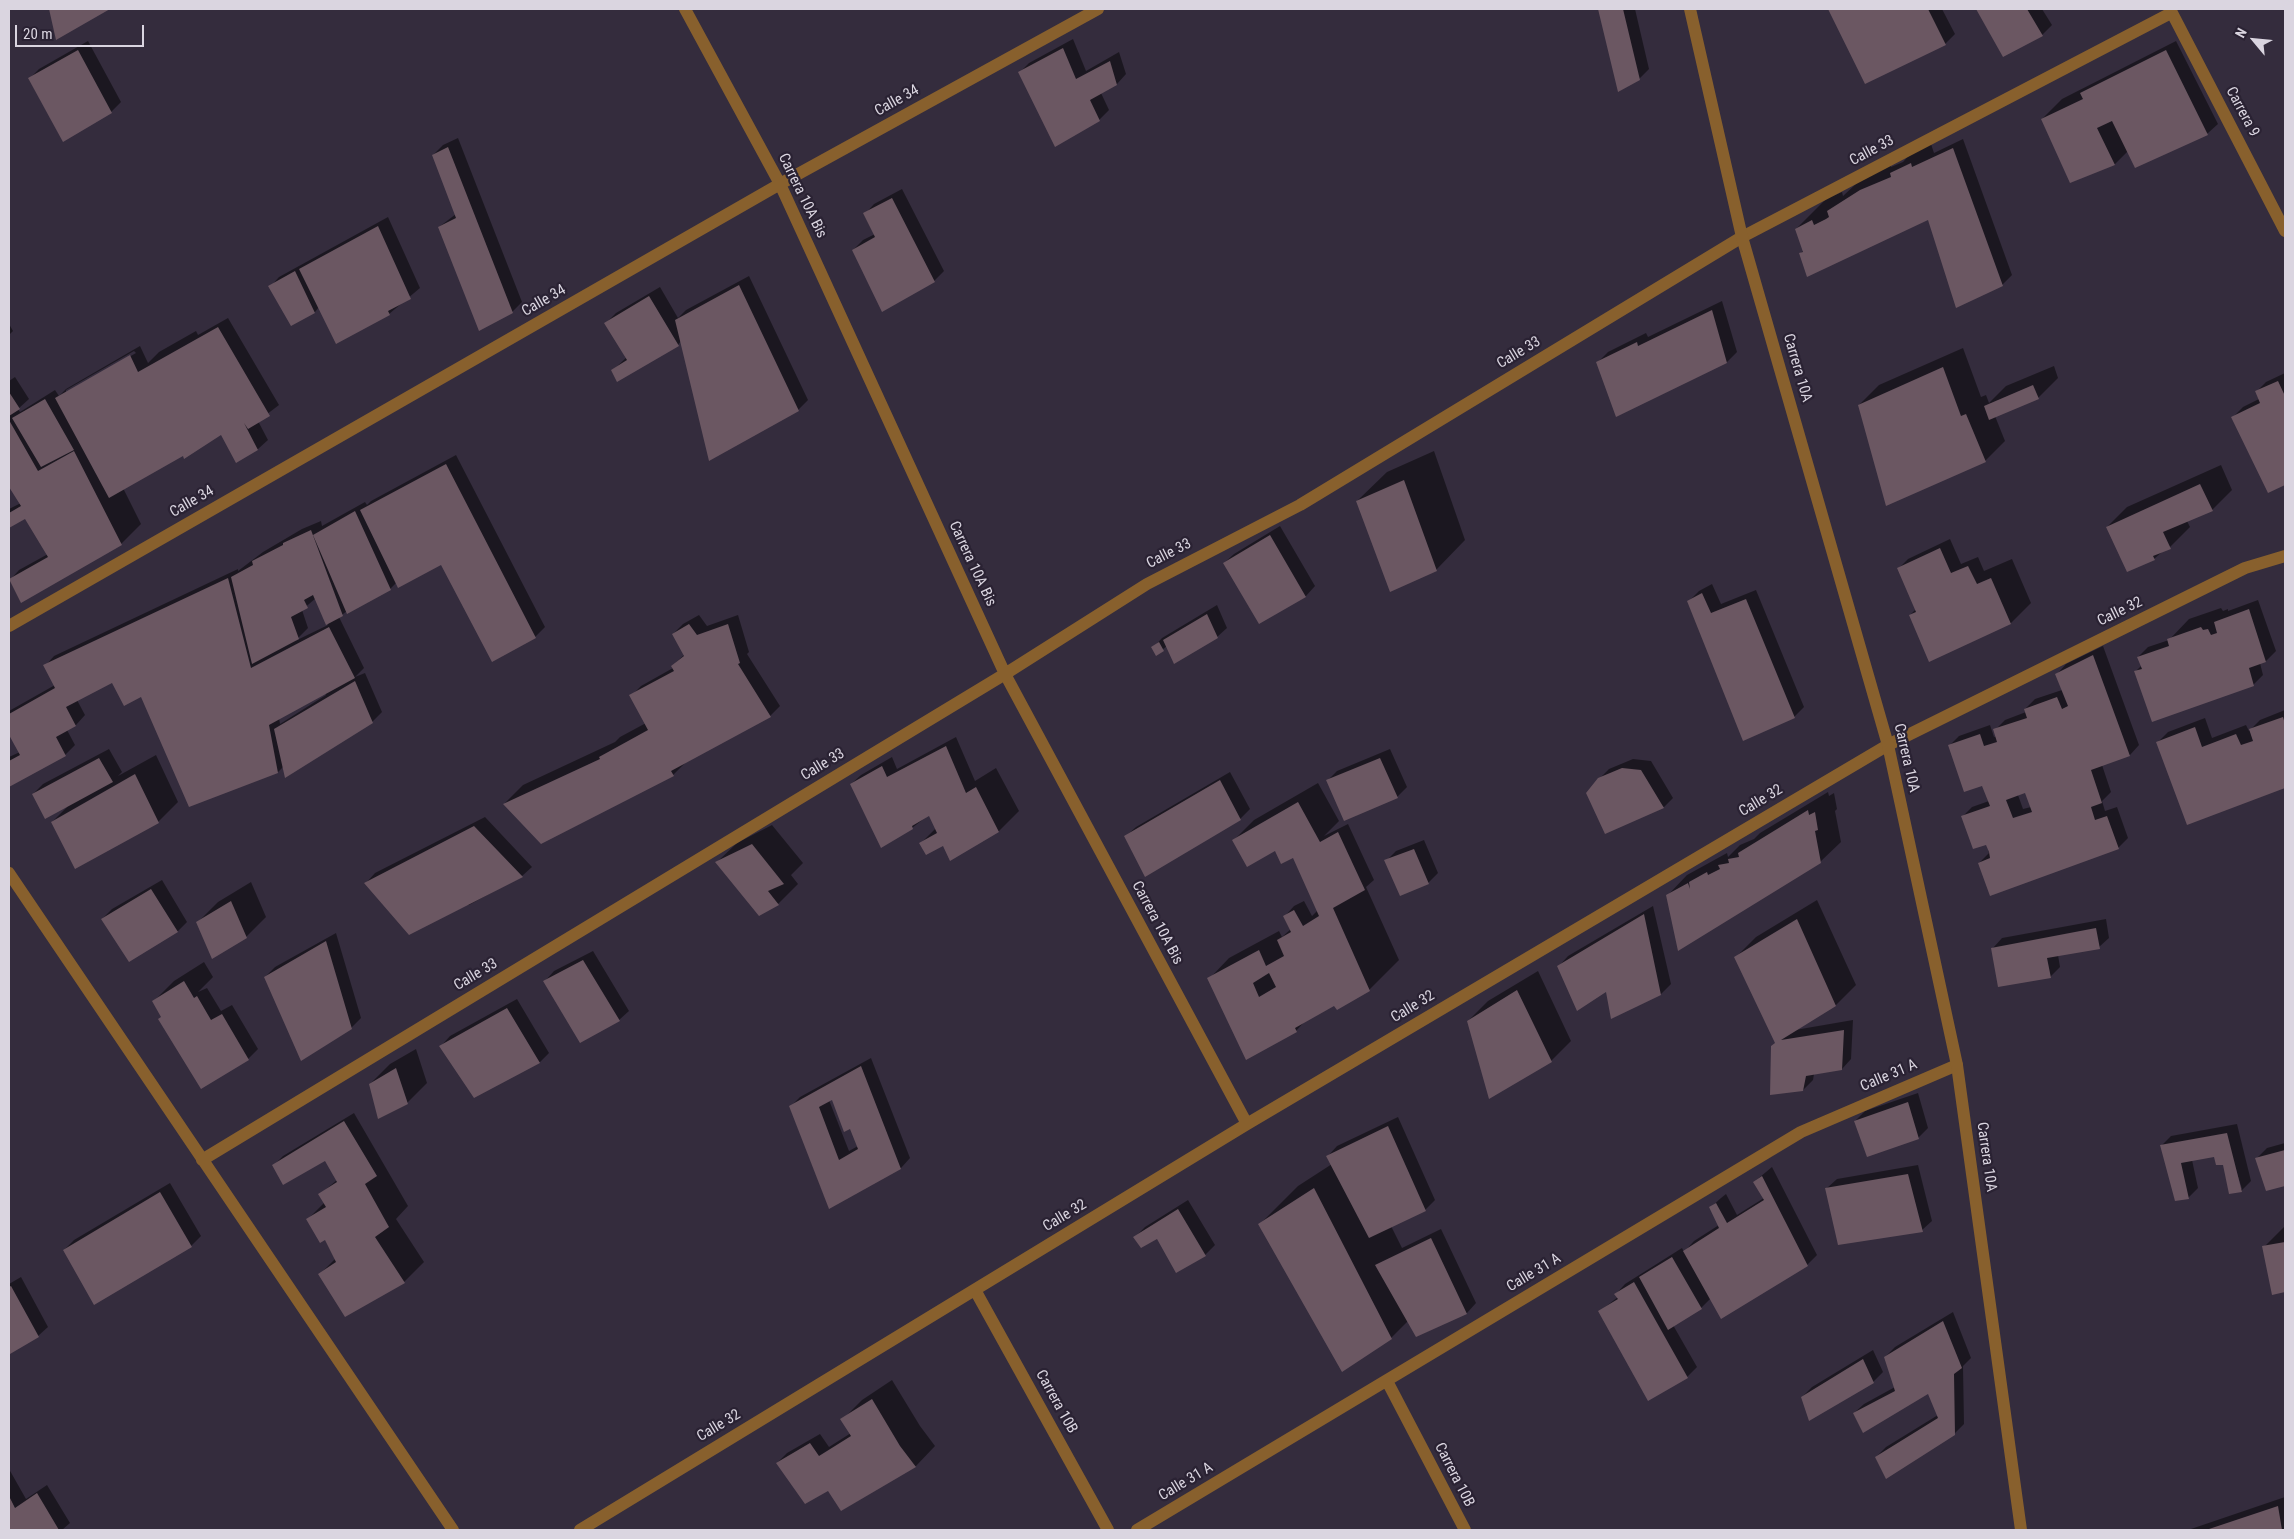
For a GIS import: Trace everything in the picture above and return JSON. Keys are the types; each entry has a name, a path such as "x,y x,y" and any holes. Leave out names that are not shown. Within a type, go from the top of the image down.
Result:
{"street":[{"name":"Carrera 10A Bis","path":"685,9 780,184 1005,674 1247,1124"},
{"name":"Calle 34","path":"9,626 780,184 1098,9"},
{"name":"Carrera 10A","path":"1690,9 1742,237 1888,745 1957,1065 2021,1530"},
{"name":"Calle 33","path":"202,1160 1005,674 1147,584 1300,505 1742,237 2171,11"},
{"name":"Carrera 9","path":"2171,11 2285,231"},
{"name":"Calle 32","path":"580,1530 1247,1124 1888,745 2245,568 2285,556"},
{"path":"9,873 453,1530"},
{"name":"Calle 31 A","path":"1137,1530 1801,1132 1957,1065"},
{"name":"Carrera 10B","path":"975,1290 1108,1530"},
{"name":"Carrera 10B","path":"1387,1381 1465,1530"}],"building":[{"path":"49,9 110,9 56,40"},
{"path":"1598,9 1623,9 1640,80 1618,92"},
{"path":"1828,9 1928,9 1946,45 1865,84"},
{"path":"1976,9 2027,9 2043,36 2003,57"},
{"path":"1063,48 1076,79 1110,61 1117,85 1090,100 1100,121 1055,147 1018,72"},
{"path":"78,50 112,113 63,142 28,78"},
{"path":"2166,50 2208,135 2135,168 2112,121 2097,128 2115,165 2070,183 2041,119 2083,99 2080,93"},
{"path":"448,147 513,313 479,331 438,227 456,218 432,155"},
{"path":"1953,148 2003,286 1956,308 1928,220 1807,277 1799,253 1803,252 1795,229 1812,220 1814,225 1826,219 1829,217 1827,211 1860,190 1891,177 1890,173 1911,163 1912,167"},
{"path":"892,198 935,282 882,312 852,250 875,237 863,213"},
{"path":"378,226 411,299 388,311 390,315 336,344 299,269"},
{"path":"295,271 315,313 291,326 268,286"},
{"path":"739,285 799,411 709,461 675,320"},
{"path":"649,296 679,346 617,382 611,370 627,360 604,323"},
{"path":"1712,310 1727,363 1616,417 1596,362 1637,342 1638,346"},
{"path":"218,327 270,416 248,429 244,423 258,450 236,463 221,435 184,459 183,456 109,498 55,398 130,355 138,372"},
{"path":"1943,367 1961,416 1966,414 1986,462 1886,506 1858,405"},
{"path":"2278,381 2285,396 2285,485 2268,493 2231,417 2260,403 2255,391"},
{"path":"2033,385 2039,399 1989,420 1984,406"},
{"path":"9,392 20,409 9,416"},
{"path":"45,399 74,450 41,467 12,418"},
{"path":"9,420 38,471 74,451 122,545 21,603 9,579 48,557 25,519 9,528 9,513 21,506 9,487"},
{"path":"446,464 536,638 492,662 441,565 398,588 360,510"},
{"path":"1404,480 1437,571 1390,592 1356,501"},
{"path":"2200,484 2213,511 2163,532 2171,549 2153,556 2155,560 2127,572 2106,527"},
{"path":"355,511 391,590 347,614 313,535"},
{"path":"311,530 343,616 326,625 313,595 304,600 308,608 291,617 299,639 252,664 231,577 253,565 252,561 283,545 283,543"},
{"path":"1270,535 1306,597 1259,624 1223,563"},
{"path":"1940,548 1951,573 1968,566 1977,584 1991,578 2011,624 1929,662 1909,615 1916,612 1897,568"},
{"path":"228,578 251,668 329,627 355,678 269,725 278,773 189,807 141,697 124,706 112,683 66,707 76,726 56,737 66,756 9,787 9,761 20,755 9,735 9,714 55,688 43,665"},
{"path":"1702,593 1711,613 1746,599 1795,718 1743,741 1687,601"},
{"path":"2249,609 2266,662 2249,668 2254,686 2152,722 2134,671 2142,669 2137,657 2169,646 2167,639 2201,627 2203,630 2208,629 2211,635 2217,633 2214,622"},
{"path":"1207,614 1218,638 1174,664 1163,640"},
{"path":"689,624 697,635 728,624 740,663 738,664 771,717 671,771 674,776 541,844 503,804 600,759 599,757 648,730 629,695 674,671 671,666 684,656 672,634"},
{"path":"1159,642 1164,651 1156,656 1151,647"},
{"path":"2093,655 2130,756 2091,770 2102,803 2091,807 2095,820 2107,816 2119,849 1990,896 1978,863 1990,858 1989,852 1986,845 1973,849 1961,816 1990,806 1982,786 1964,792 1948,745 1980,734 1984,746 1997,742 1993,729 2027,718 2024,709 2057,697 2062,709 2068,706 2055,674","holes":["2025,793 2032,812 2013,818 2006,800"]},
{"path":"355,681 373,723 285,778 274,729"},
{"path":"2283,717 2285,724 2285,788 2187,825 2156,742 2195,727 2202,747 2236,734 2241,745 2253,741 2249,729"},
{"path":"946,746 966,793 976,787 999,832 950,861 943,846 926,855 919,843 937,833 929,816 912,826 913,829 881,848 850,784 882,766 887,777"},
{"path":"99,758 113,782 45,819 32,794"},
{"path":"1380,758 1398,798 1344,821 1326,780"},
{"path":"1622,768 1641,770 1664,808 1605,834 1586,793 1598,778"},
{"path":"135,774 159,823 75,869 51,822"},
{"path":"1220,780 1241,820 1145,877 1124,836"},
{"path":"1298,802 1320,842 1338,832 1365,890 1333,908 1370,991 1337,1010 1334,1006 1295,1028 1297,1032 1246,1060 1207,978 1259,950 1266,966 1284,956 1277,940 1291,932 1283,916 1294,910 1303,926 1319,916 1293,858 1281,864 1275,851 1247,867 1232,840","holes":["1269,973 1276,987 1259,997 1253,983"]},
{"path":"1808,810 1809,815 1815,812 1818,830 1815,831 1821,863 1678,951 1666,895 1688,883 1690,889 1689,882 1707,872 1708,875 1720,869 1718,865 1729,863 1728,859 1739,857 1738,853"},
{"path":"474,826 523,877 409,935 364,883"},
{"path":"752,844 784,884 768,891 779,905 759,916 715,862"},
{"path":"1414,849 1429,884 1400,896 1384,860"},
{"path":"151,889 178,932 129,962 101,919"},
{"path":"231,901 247,938 212,959 196,922"},
{"path":"1644,914 1661,995 1611,1019 1606,992 1577,1011 1557,966"},
{"path":"1797,919 1836,1006 1781,1040 1844,1030 1842,1070 1806,1076 1803,1091 1770,1095 1771,1046 1775,1043 1734,957"},
{"path":"2096,928 2100,949 2047,958 2051,978 1998,987 1991,948"},
{"path":"326,941 352,1029 301,1061 264,977"},
{"path":"583,960 620,1021 580,1043 543,981"},
{"path":"184,981 194,998 197,996 211,1020 222,1014 249,1060 201,1089 158,1019 161,1017 152,1001"},
{"path":"1517,990 1552,1062 1489,1099 1467,1021"},
{"path":"507,1008 540,1063 474,1098 439,1046"},
{"path":"861,1066 901,1169 829,1209 789,1106","holes":["832,1100 844,1132 850,1129 858,1149 839,1160 819,1107"]},
{"path":"396,1068 408,1104 378,1119 369,1084"},
{"path":"1908,1102 1919,1139 1867,1157 1854,1121"},
{"path":"344,1121 377,1176 365,1184 389,1227 375,1237 405,1283 345,1317 318,1274 336,1262 325,1240 320,1243 306,1219 326,1207 318,1194 337,1182 325,1161 283,1185 272,1165"},
{"path":"1388,1126 1426,1211 1369,1238 1326,1156"},
{"path":"2227,1133 2242,1192 2229,1194 2223,1165 2216,1165 2214,1157 2181,1163 2189,1199 2175,1201 2160,1145"},
{"path":"2285,1150 2285,1186 2266,1191 2255,1158"},
{"path":"1908,1174 1923,1232 1838,1245 1825,1188"},
{"path":"1762,1176 1808,1266 1721,1319 1683,1251 1719,1228 1709,1207 1716,1203 1727,1223 1764,1200 1753,1182"},
{"path":"1314,1188 1392,1339 1342,1372 1258,1224"},
{"path":"160,1192 192,1247 94,1305 63,1250"},
{"path":"1178,1209 1206,1256 1176,1273 1157,1239 1141,1248 1133,1237"},
{"path":"1431,1238 1467,1314 1416,1337 1375,1265"},
{"path":"2285,1242 2285,1292 2272,1295 2262,1246"},
{"path":"1672,1257 1702,1309 1668,1330 1639,1277"},
{"path":"1634,1282 1688,1378 1648,1401 1598,1311 1618,1299 1614,1294"},
{"path":"11,1286 39,1337 10,1354 9,1287"},
{"path":"1943,1321 1962,1368 1954,1374 1955,1435 1886,1479 1875,1457 1938,1418 1928,1394 1863,1433 1853,1413 1895,1391 1884,1357"},
{"path":"1863,1359 1874,1383 1809,1421 1801,1397"},
{"path":"872,1399 900,1446 916,1467 841,1511 828,1491 805,1504 776,1463 810,1443 819,1456 851,1436 840,1419"},
{"path":"37,1493 59,1530 9,1530 9,1496 15,1508"},
{"path":"2278,1506 2282,1530 2206,1530"}]}
